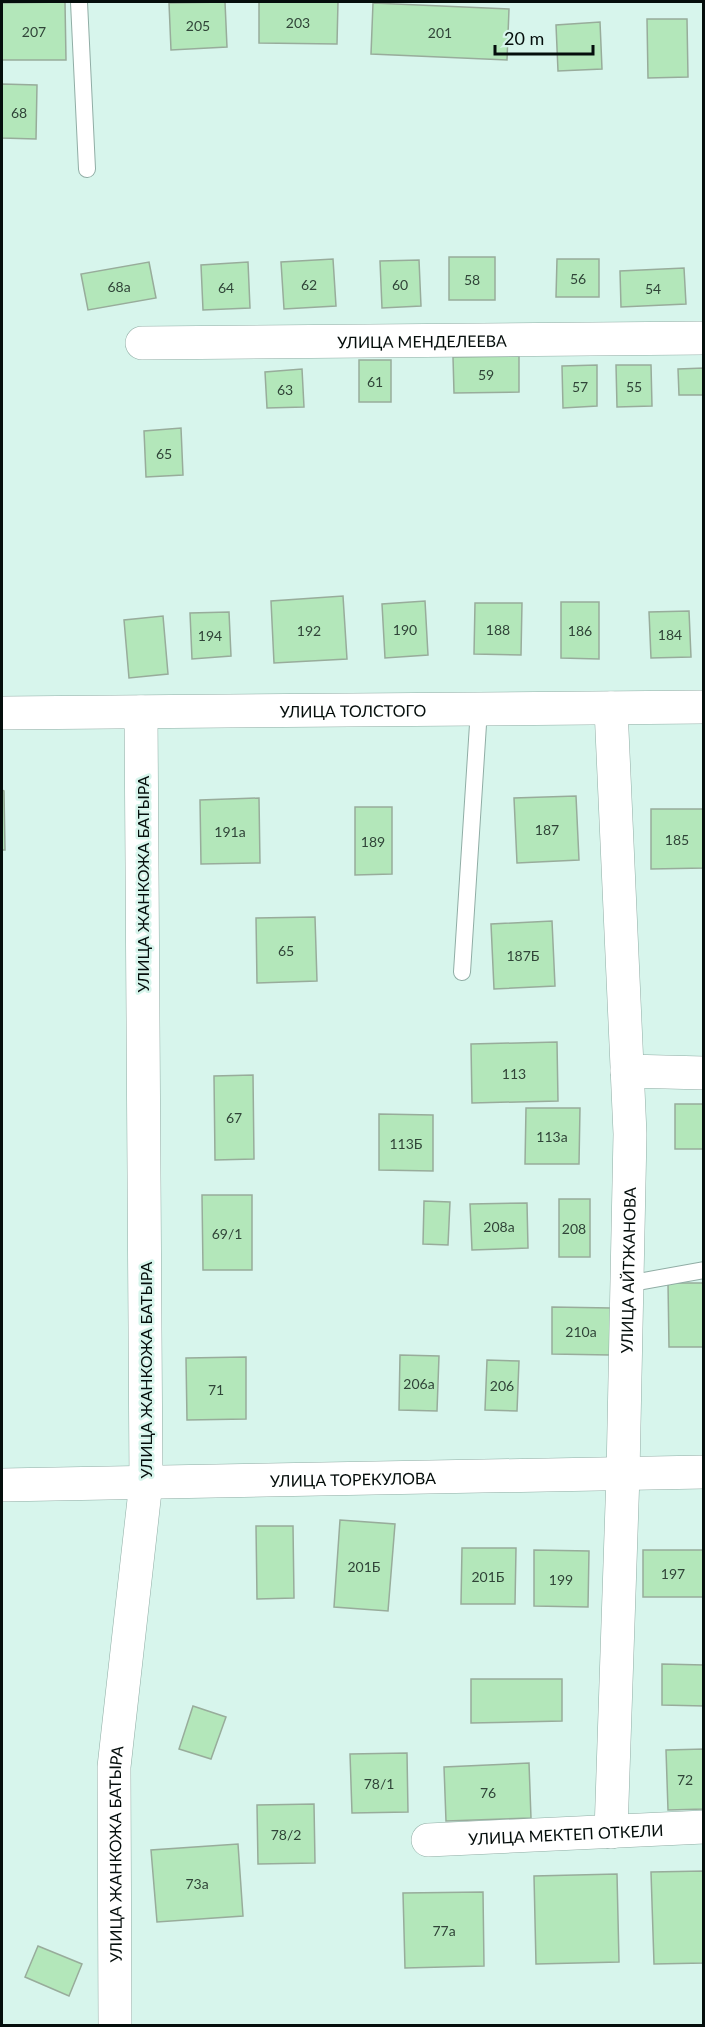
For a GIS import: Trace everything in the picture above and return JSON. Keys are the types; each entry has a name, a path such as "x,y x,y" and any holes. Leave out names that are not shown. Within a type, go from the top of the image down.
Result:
{"street":[{"name":"УЛИЦА МЕНДЕЛЕЕВА","path":"142,343 704,338"},
{"name":"УЛИЦА ТОЛСТОГО","path":"2,712 704,707"},
{"name":"УЛИЦА АЙТЖАНОВА","path":"610,1832 623,1474 630,1134 611,708"},
{"name":"УЛИЦА ЖАНКОЖА БАТЫРА","path":"115,2025 114,1767 146,1482 141,712"},
{"path":"627,1071 704,1073"},
{"name":"УЛИЦА ТОРЕКУЛОВА","path":"2,1485 704,1472"},
{"name":"УЛИЦА МЕКТЕП ОТКЕЛИ","path":"428,1840 704,1827"}],"lane":[{"path":"79,2 87,169"},
{"path":"462,972 479,709"},
{"path":"627,1284 704,1270"}],"building":[{"path":"65,2 66,60 2,60 2,3"},
{"path":"225,2 227,47 171,50 169,3"},
{"path":"259,2 338,2 337,44 259,43"},
{"path":"373,3 509,9 507,60 371,54"},
{"path":"647,19 687,19 688,77 648,78"},
{"path":"600,22 602,69 558,71 556,25"},
{"path":"2,84 37,85 36,139 2,138"},
{"path":"449,257 495,257 495,300 449,300"},
{"path":"333,259 336,306 284,309 281,262"},
{"path":"557,259 599,259 599,297 556,297"},
{"path":"419,260 421,306 382,308 380,261"},
{"path":"149,262 156,298 88,310 81,274"},
{"path":"248,262 250,308 203,310 201,265"},
{"path":"684,268 686,304 621,307 620,271"},
{"path":"519,356 519,392 454,393 453,357"},
{"path":"359,360 391,360 391,402 359,402"},
{"path":"597,365 597,406 563,408 562,366"},
{"path":"616,365 651,365 652,406 617,407"},
{"path":"704,368 704,395 679,395 678,369"},
{"path":"302,369 304,407 267,408 265,372"},
{"path":"181,428 183,475 146,477 144,431"},
{"path":"343,596 347,659 274,663 271,601"},
{"path":"425,601 428,655 385,658 382,604"},
{"path":"561,602 599,602 599,659 561,658"},
{"path":"475,603 522,603 521,655 474,654"},
{"path":"689,611 691,657 651,658 649,612"},
{"path":"229,612 231,656 192,659 190,613"},
{"path":"163,616 168,674 129,678 124,620"},
{"path":"2,790 4,791 5,850 2,850"},
{"path":"576,796 579,860 517,863 514,798"},
{"path":"259,798 260,863 201,864 200,800"},
{"path":"355,807 392,807 392,874 355,875"},
{"path":"651,809 704,809 704,868 651,869"},
{"path":"315,917 317,981 257,983 256,918"},
{"path":"552,921 555,986 494,989 491,924"},
{"path":"557,1042 558,1101 472,1103 471,1044"},
{"path":"253,1075 254,1159 215,1160 214,1076"},
{"path":"675,1104 704,1104 704,1149 675,1149"},
{"path":"526,1108 580,1108 579,1164 525,1164"},
{"path":"379,1114 433,1115 433,1171 379,1170"},
{"path":"202,1195 252,1195 252,1270 203,1270"},
{"path":"559,1199 590,1199 590,1257 559,1257"},
{"path":"424,1201 450,1202 448,1245 423,1244"},
{"path":"527,1203 528,1248 472,1250 470,1204"},
{"path":"668,1283 704,1283 704,1347 669,1347"},
{"path":"552,1307 611,1308 610,1355 552,1354"},
{"path":"400,1355 439,1356 437,1411 399,1410"},
{"path":"246,1357 246,1419 187,1420 186,1358"},
{"path":"487,1360 519,1361 517,1411 485,1410"},
{"path":"340,1520 395,1524 388,1611 334,1607"},
{"path":"256,1526 293,1526 294,1598 257,1599"},
{"path":"462,1548 516,1548 515,1604 461,1604"},
{"path":"534,1550 589,1551 588,1607 534,1606"},
{"path":"643,1550 704,1550 704,1597 643,1597"},
{"path":"662,1664 704,1665 704,1706 662,1705"},
{"path":"471,1679 562,1679 562,1721 471,1723"},
{"path":"193,1706 226,1717 211,1759 179,1749"},
{"path":"704,1749 704,1809 668,1810 666,1750"},
{"path":"407,1753 408,1812 352,1813 350,1754"},
{"path":"529,1763 531,1818 446,1821 444,1767"},
{"path":"314,1804 315,1863 258,1864 257,1805"},
{"path":"238,1844 243,1916 157,1922 151,1850"},
{"path":"704,1871 704,1963 654,1964 651,1872"},
{"path":"617,1874 619,1962 536,1964 534,1876"},
{"path":"483,1892 484,1966 405,1968 403,1893"},
{"path":"38,1946 82,1964 69,1996 25,1977"}]}
